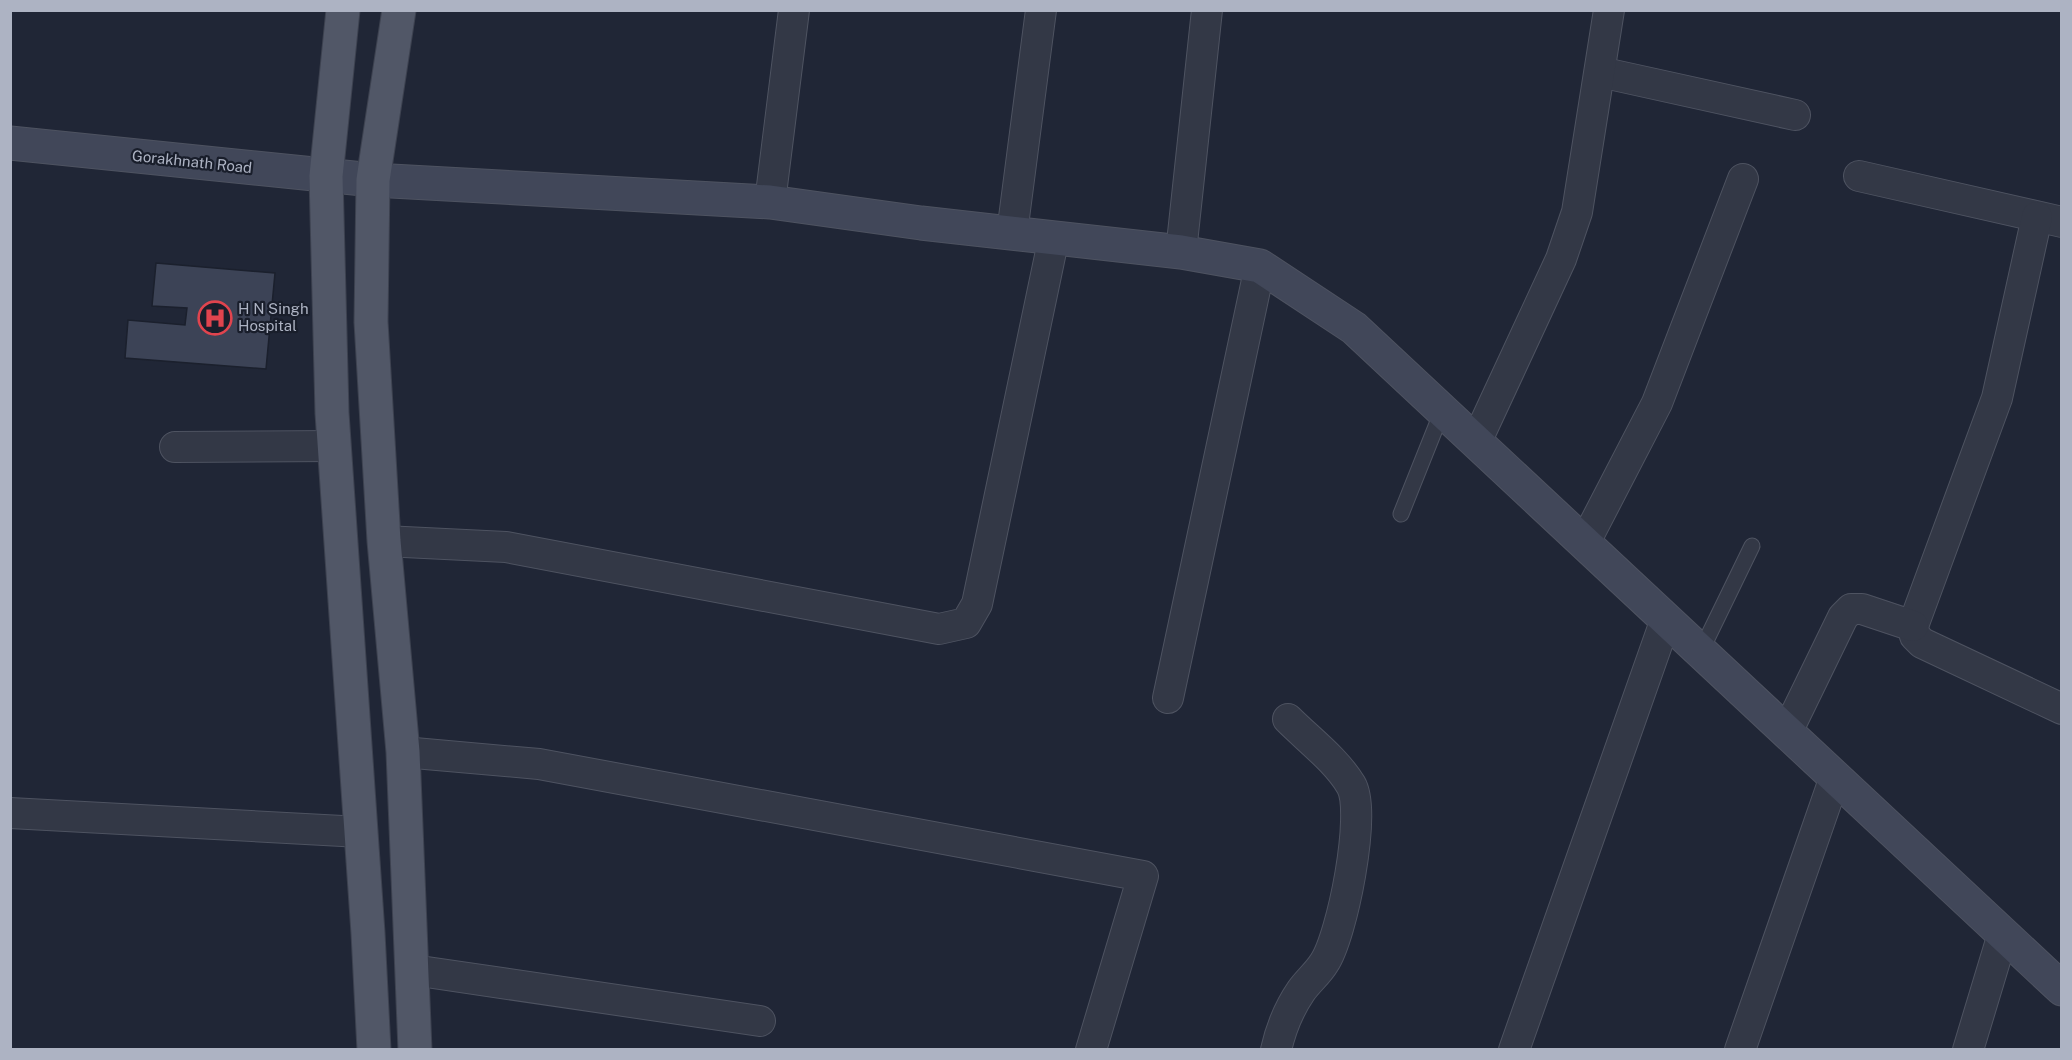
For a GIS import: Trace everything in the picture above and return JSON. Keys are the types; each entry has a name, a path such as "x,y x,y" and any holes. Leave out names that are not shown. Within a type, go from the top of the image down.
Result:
{"main road":[{"path":"343,10 326,176 334,446 374,1050"},
{"path":"399,10 374,180 371,322 384,541 403,752 415,1050"}],"street":[{"path":"770,202 794,10"},
{"path":"1012,233 1041,10"},
{"path":"1181,252 1207,10"},
{"path":"1477,440 1564,250 1579,202 1609,10"},
{"path":"1600,72 1795,115"},
{"name":"Gorakhnath Road","path":"10,143 374,180 770,202 1181,252 1260,266"},
{"path":"1859,176 2049,220 1997,398 1913,626 1915,636 1922,643 2061,709"},
{"path":"1585,542 1657,404 1743,179"},
{"path":"384,541 506,547 939,629 966,623 977,604 1054,237"},
{"path":"1168,698 1260,266 1354,328 1477,440 2061,989"},
{"path":"175,447 334,446"},
{"path":"1786,732 1843,617 1851,609 1862,609 1913,626"},
{"path":"1514,1050 1666,619"},
{"path":"1276,1050 1283,1022 1300,992 1324,963 1334,944 1350,880 1357,808 1353,787 1288,719"},
{"path":"403,752 539,764 1143,876 1091,1050"},
{"path":"1740,1050 1835,777"},
{"path":"10,813 361,832"},
{"path":"1968,1050 2003,934"},
{"path":"412,969 760,1021"}],"lane":[{"path":"1401,514 1443,409"},
{"path":"1701,651 1752,546"}],"building":[{"path":"156,263 275,273 266,369 125,358 128,320 185,325 187,308 152,306"}],"place":[{"name":"H N Singh Hospital","path":"215,318"}]}
